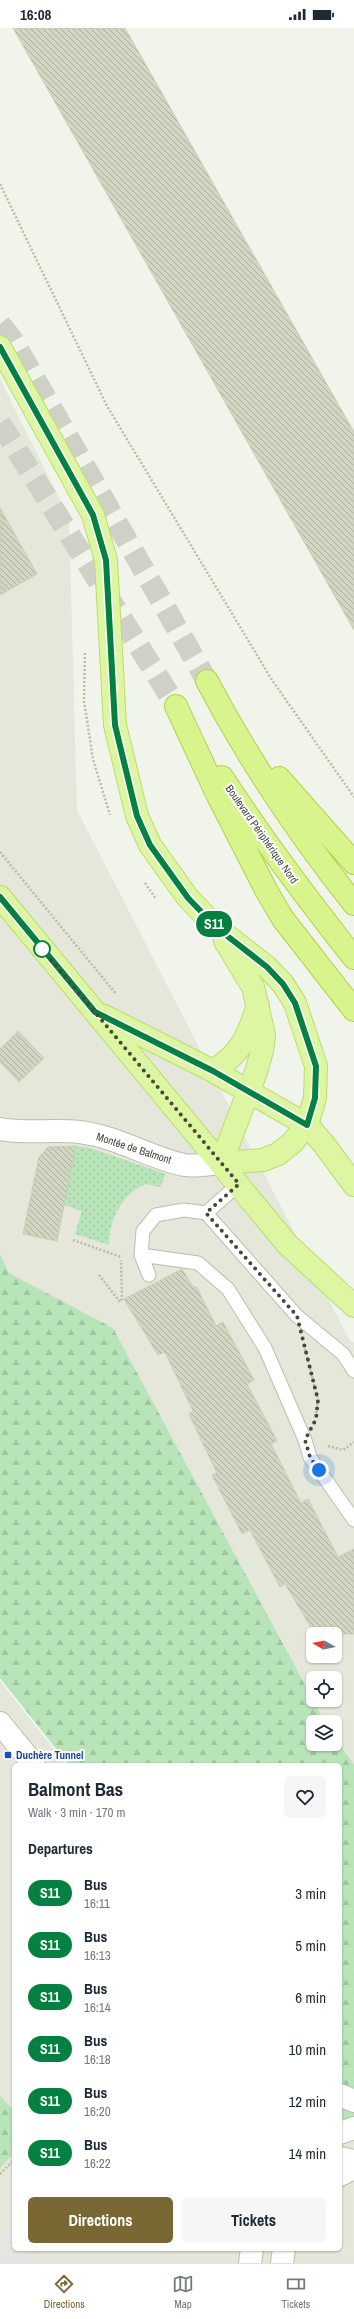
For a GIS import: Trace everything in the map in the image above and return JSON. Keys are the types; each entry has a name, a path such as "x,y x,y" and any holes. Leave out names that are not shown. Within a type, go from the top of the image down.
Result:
{"highway":[{"path":"207,681 227,719 275,793 354,904"},
{"name":"Boulevard Périphérique Nord","path":"354,958 306,897 247,816 176,706 217,794 266,890 283,918 354,1010"},
{"path":"227,719 354,863"}],"main road":[{"path":"0,347 93,515 106,560 115,725 137,816 150,845 167,870 217,928 253,987 258,1004 264,1035 262,1051 249,1092 220,1163"},
{"path":"0,897 239,1184 287,1244 354,1306"},
{"path":"217,928 267,967 283,984 295,1003 316,1066 315,1098 307,1125 292,1143 278,1154 262,1160 220,1163"},
{"path":"213,1071 230,1060 243,1044 258,1004"},
{"path":"95,1012 213,1071 307,1125 323,1143 354,1185"}],"street":[{"name":"Montée de Balmont","path":"0,1129 21,1133 79,1132 110,1138 185,1165 220,1163"},
{"path":"0,1722 32,1763"},
{"path":"342,2096 354,2102"},
{"path":"342,2132 354,2128"},
{"path":"342,2158 354,2161"},
{"path":"342,2174 354,2168"},
{"path":"250,2263 252,2251"},
{"path":"282,2263 284,2251"}],"lane":[{"path":"206,1213 239,1184"},
{"path":"149,1275 141,1256 143,1231 156,1215 184,1210 206,1213 297,1316 344,1354 354,1371"},
{"path":"141,1256 198,1263 228,1289 265,1348 305,1440 310,1457 354,1520"}],"path":[{"path":"0,184 107,406 272,680 354,797"},
{"path":"73,1240 121,1257 124,1260"},
{"path":"99,1275 120,1302 122,1299 121,1257"},
{"path":"297,1316 318,1400 316,1419 305,1440 343,1450 354,1442"},
{"path":"0,2174 12,2162"}],"shaded area":[{"path":"0,379 69,518 77,810 350,1341 354,1342 354,1765 342,1747 342,1715 321,1715 317,1707 342,1707 342,1671 306,1671 306,1687 113,1328 9,1273 0,1254"},
{"path":"0,1681 64,1763 12,1763 12,2251 342,2251 342,2118 354,2134 354,2263 0,2263"},
{"path":"10,2226 12,2228 12,2251 35,2251 47,2263 0,2263 0,2236"}],"green space":[{"path":"76,1146 90,1148 166,1174 160,1187 146,1184 138,1188 130,1194 118,1208 111,1226 109,1245 75,1234 82,1211 64,1205"},
{"path":"0,1254 9,1273 113,1328 306,1687 306,1707 317,1707 321,1715 306,1715 306,1751 342,1751 342,1747 354,1765 354,2134 342,2118 342,1763 67,1763 0,1678"},
{"path":"0,2096 12,2109 12,2155 0,2168"}],"building":[{"path":"13,28 125,28 354,432 354,630"},
{"path":"0,508 37,574 0,595"},
{"path":"18,1031 44,1058 19,1082 0,1062 0,1049"},
{"path":"76,1146 57,1241 23,1234 39,1157 48,1147"},
{"path":"182,1269 194,1288 196,1286 216,1326 223,1322 254,1380 247,1384 277,1441 271,1444 301,1503 308,1499 338,1557 354,1549 354,1634 342,1634 342,1627 311,1627 285,1584 280,1587 250,1530 242,1534 212,1475 217,1473 189,1414 193,1411 165,1352 158,1355 124,1299"}],"tunnel":[{"path":"0,324 12,339 207,681"},
{"path":"0,423 176,706"}],"bus line":[{"name":"S11","path":"0,347 93,515 106,560 115,725 121,755 137,816 150,845 188,898 217,928 267,967 283,984 295,1003 316,1066 315,1098 307,1125 213,1071 95,1012 0,897"}],"place":[{"name":"Duchère Tunnel","path":"8,1755"}],"route":[{"path":"42,949 239,1184 206,1213 297,1316 318,1400 316,1419 305,1440 310,1457 319,1470"}]}
